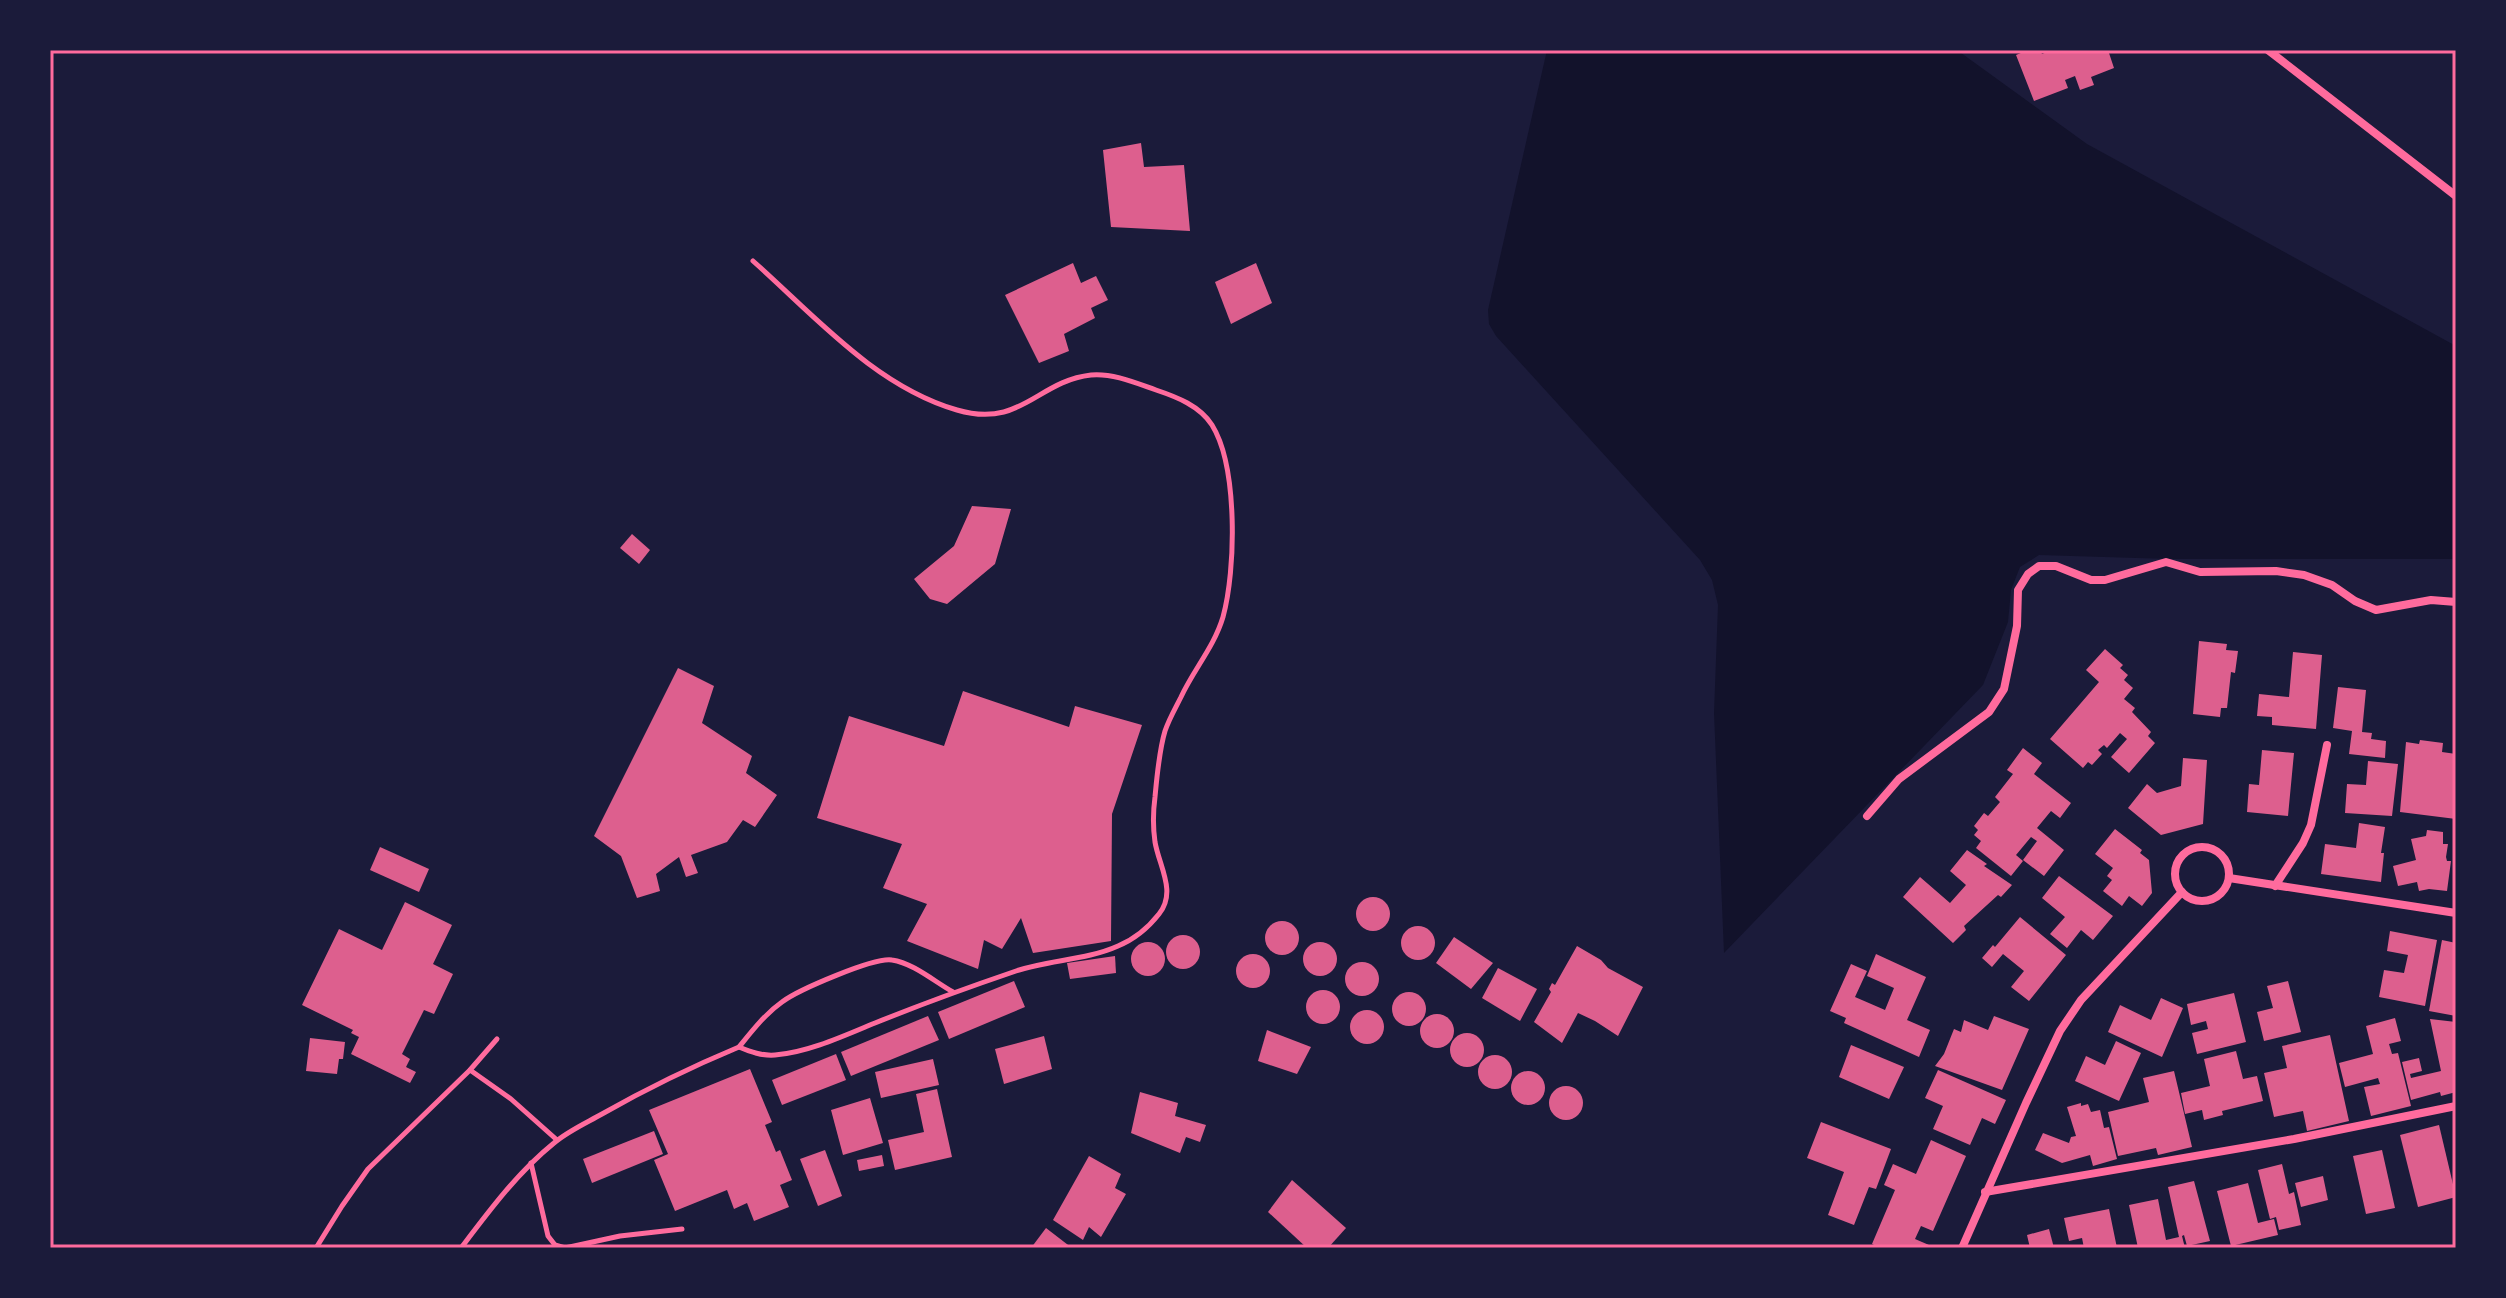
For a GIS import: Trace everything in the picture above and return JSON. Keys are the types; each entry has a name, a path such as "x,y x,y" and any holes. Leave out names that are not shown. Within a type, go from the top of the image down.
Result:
{"street":[{"path":"2268,50 2456,196"},
{"path":"1867,816 1899,779 1989,712 2004,689 2017,626 2018,590 2028,574 2039,566 2056,566 2091,580 2105,580 2166,562 2200,572 2276,571 2304,575 2332,585 2355,601 2376,610 2431,600 2456,602"},
{"path":"2275,886 2311,825 2327,745"},
{"path":"2194,848 2212,848 2226,860 2229,878 2221,894 2206,901 2197,901 2177,885 2176,866 2186,852 2194,848"},
{"path":"2229,878 2456,913"},
{"path":"1962,1248 2060,1031 2081,1000 2182,892"},
{"path":"1985,1192 2294,1139 2456,1106"}],"lane":[{"path":"739,1047 759,1055 777,1055 828,1042 1022,969 1114,948 1134,938 1161,912 1168,893 1155,841 1154,800 1165,732 1183,692 1206,657 1223,617 1229,574 1231,483 1223,448 1211,424 1195,406 1146,386 1102,375 1086,376 1059,385 1009,412 991,416 943,405 908,391 876,370 753,261"},
{"path":"461,1248 531,1163 557,1140 644,1090 739,1047 782,1002 869,963 893,960 954,993"},
{"path":"316,1248 368,1169 470,1070 497,1039"},
{"path":"470,1070 511,1099 557,1140"},
{"path":"531,1163 548,1236 555,1245 565,1248 620,1236 682,1229"}],"shaded area":[{"path":"1547,50 1957,50 2087,144 2456,346 2456,559 2169,559 2039,555 2020,567 2011,590 2008,622 1983,685 1724,953 1714,713 1718,605 1712,580 1700,560 1496,336 1489,324 1488,310"}],"building":[{"path":"2028,50 2040,50 2042,54 2052,50 2108,50 2114,68 2091,77 2094,85 2080,90 2075,76 2065,80 2068,88 2034,101 2016,55"},
{"path":"1141,143 1144,167 1184,165 1190,231 1111,227 1103,150"},
{"path":"1073,263 1081,283 1096,276 1108,300 1091,308 1095,318 1064,334 1069,351 1039,363 1005,295"},
{"path":"1256,263 1272,303 1231,324 1215,282"},
{"path":"972,506 1011,509 995,564 947,604 930,599 914,579 954,546"},
{"path":"632,534 650,550 639,564 620,548"},
{"path":"2199,641 2227,644 2226,650 2238,651 2235,673 2231,672 2227,708 2221,708 2220,717 2193,714"},
{"path":"2105,649 2123,665 2120,668 2128,675 2124,680 2133,688 2124,699 2135,708 2132,712 2151,732 2148,736 2155,743 2129,773 2111,757 2127,739 2120,733 2107,748 2104,745 2098,750 2102,754 2092,765 2088,762 2083,768 2050,739 2099,682 2086,670"},
{"path":"2293,652 2322,655 2316,729 2272,725 2272,717 2257,716 2259,694 2289,697"},
{"path":"678,668 714,686 702,723 752,756 746,773 777,795 755,827 743,820 727,842 691,855 698,873 686,877 679,857 656,874 660,891 637,898 621,856 594,836"},
{"path":"2338,687 2366,690 2362,732 2372,733 2371,739 2386,741 2385,758 2349,754 2352,731 2333,728"},
{"path":"963,691 1069,727 1075,706 1142,725 1112,814 1111,941 1033,953 1021,918 1002,949 984,940 978,969 907,941 927,904 883,888 902,844 817,818 849,716 944,746"},
{"path":"2420,740 2443,743 2442,752 2456,754 2456,819 2400,812 2406,742 2419,744"},
{"path":"2023,748 2042,763 2034,774 2071,803 2060,818 2051,811 2037,828 2064,850 2044,876 2023,860 2037,841 2031,837 2016,855 2023,861 2011,876 1976,848 1981,841 1974,835 1978,830 1974,826 1984,813 1988,816 2000,802 1995,797 2013,774 2007,770"},
{"path":"2262,750 2294,753 2288,816 2247,812 2249,784 2259,785"},
{"path":"2183,758 2207,760 2203,824 2161,835 2128,808 2147,784 2157,793 2181,786"},
{"path":"2368,761 2398,764 2392,816 2345,813 2347,784 2366,785"},
{"path":"2359,823 2385,827 2381,882 2321,874 2325,844 2356,848"},
{"path":"2115,829 2142,850 2140,853 2149,860 2152,893 2142,906 2129,896 2122,906 2103,891 2112,880 2107,876 2113,868 2095,854"},
{"path":"2427,830 2443,832 2443,844 2448,844 2446,857 2447,861 2451,861 2447,891 2419,891 2417,882 2398,886 2393,866 2416,860 2411,839 2426,836"},
{"path":"380,847 429,869 419,892 370,870"},
{"path":"1967,850 2012,885 1964,926 1966,930 1953,943 1903,897 1920,877 1950,903 1966,885 1950,871"},
{"path":"2059,876 2113,916 2093,940 2081,930 2067,948 2050,934 2065,917 2042,898"},
{"path":"1373,897 1385,902 1390,914 1385,926 1373,931 1361,926 1356,914 1361,902"},
{"path":"405,902 452,925 433,964 453,974 434,1014 424,1010 402,1054 410,1059 406,1067 416,1072 410,1083 351,1054 359,1037 351,1033 353,1030 302,1005 339,929 382,950"},
{"path":"2020,917 2066,955 2029,1001 2011,987 2024,971 2003,954 1992,967 1982,958"},
{"path":"1282,921 1294,926 1299,938 1294,950 1282,955 1270,950 1265,938 1270,926"},
{"path":"1418,926 1430,931 1435,943 1430,955 1418,960 1406,955 1401,943 1406,931"},
{"path":"2390,931 2437,940 2425,1006 2379,997 2384,970 2404,973 2408,955 2387,951"},
{"path":"1183,935 1195,940 1200,952 1195,964 1183,969 1171,964 1166,952 1171,940"},
{"path":"1454,937 1493,963 1471,989 1436,963"},
{"path":"2442,940 2456,943 2456,1016 2429,1011"},
{"path":"1148,942 1160,947 1165,959 1160,971 1148,976 1136,971 1131,959 1136,947"},
{"path":"1320,942 1332,947 1337,959 1332,971 1320,976 1308,971 1303,959 1308,947"},
{"path":"1577,946 1643,987 1618,1036 1578,1013 1562,1043 1534,1022 1551,992 1552,983 1555,985"},
{"path":"1253,954 1265,959 1270,971 1265,983 1253,988 1241,983 1236,971 1241,959"},
{"path":"1876,954 1926,977 1907,1020 1930,1030 1919,1057 1844,1023 1846,1018 1830,1011 1851,964 1867,971 1855,997 1885,1010 1894,988 1867,976"},
{"path":"1115,956 1116,973 1070,979 1067,963"},
{"path":"1362,962 1374,967 1379,979 1374,991 1362,996 1350,991 1345,979 1350,967"},
{"path":"1498,968 1537,989 1520,1021 1482,998"},
{"path":"1014,981 1025,1007 949,1039 938,1012"},
{"path":"2288,981 2301,1032 2264,1041 2257,1012 2273,1008 2267,986"},
{"path":"1323,990 1335,995 1340,1007 1335,1019 1323,1024 1311,1019 1306,1007 1311,995"},
{"path":"1409,992 1421,997 1426,1009 1421,1021 1409,1026 1397,1021 1392,1009 1397,997"},
{"path":"2234,993 2246,1042 2197,1054 2192,1033 2208,1029 2206,1021 2191,1025 2187,1004"},
{"path":"2161,998 2183,1008 2162,1057 2108,1032 2120,1005 2151,1020"},
{"path":"1367,1010 1379,1015 1384,1027 1379,1039 1367,1044 1355,1039 1350,1027 1355,1015"},
{"path":"1437,1014 1449,1019 1454,1031 1449,1043 1437,1048 1425,1043 1420,1031 1425,1019"},
{"path":"928,1016 939,1040 851,1076 841,1052"},
{"path":"1994,1016 2029,1029 2002,1090 1935,1066 1944,1054 1954,1029 1961,1032 1964,1020 1988,1030"},
{"path":"2395,1018 2401,1041 2389,1044 2392,1054 2398,1053 2411,1106 2371,1116 2364,1087 2380,1084 2378,1078 2345,1087 2339,1063 2373,1054 2366,1026"},
{"path":"2430,1019 2456,1022 2456,1092 2441,1096 2440,1092 2411,1100 2402,1062 2419,1058 2422,1071 2410,1074 2411,1078 2441,1071"},
{"path":"1267,1030 1311,1047 1297,1074 1258,1061"},
{"path":"1467,1033 1479,1038 1484,1050 1479,1062 1467,1067 1455,1062 1450,1050 1455,1038"},
{"path":"2330,1035 2349,1121 2307,1131 2303,1111 2274,1117 2264,1073 2287,1068 2282,1046"},
{"path":"1044,1036 1052,1069 1004,1084 995,1049"},
{"path":"310,1038 345,1042 337,1074 306,1071"},
{"path":"2116,1041 2141,1053 2119,1101 2075,1081 2086,1056 2105,1065"},
{"path":"1851,1045 1904,1067 1889,1099 1839,1077"},
{"path":"2236,1051 2243,1079 2257,1076 2263,1101 2222,1111 2223,1115 2204,1120 2202,1110 2185,1114 2181,1093 2210,1086 2204,1059"},
{"path":"836,1054 846,1080 782,1105 772,1080"},
{"path":"1495,1055 1507,1060 1512,1072 1507,1084 1495,1089 1483,1084 1478,1072 1483,1060"},
{"path":"933,1059 939,1085 881,1098 875,1072"},
{"path":"750,1069 772,1122 765,1125 776,1152 780,1150 792,1180 780,1185 789,1207 754,1221 747,1203 734,1209 727,1190 675,1211 654,1160 668,1154 649,1110"},
{"path":"1938,1070 2006,1100 1995,1124 1982,1118 1970,1145 1933,1129 1943,1106 1925,1098"},
{"path":"1528,1071 1540,1076 1545,1088 1540,1100 1528,1105 1516,1100 1511,1088 1516,1076"},
{"path":"2174,1071 2192,1147 2158,1155 2156,1148 2118,1156 2108,1112 2149,1102 2143,1078"},
{"path":"1566,1086 1578,1091 1583,1103 1578,1115 1566,1120 1554,1115 1549,1103 1554,1091"},
{"path":"937,1089 952,1157 895,1170 888,1140 924,1132 916,1094"},
{"path":"1140,1092 1178,1103 1175,1116 1206,1125 1200,1142 1186,1137 1180,1153 1131,1133"},
{"path":"870,1098 883,1143 843,1155 831,1110"},
{"path":"2081,1103 2081,1106 2088,1104 2091,1112 2100,1110 2104,1128 2109,1127 2117,1159 2093,1166 2090,1155 2062,1163 2035,1150 2043,1133 2069,1143 2071,1137 2076,1136 2067,1107"},
{"path":"1821,1122 1891,1149 1876,1189 1869,1187 1854,1225 1828,1215 1844,1172 1807,1158"},
{"path":"2439,1125 2456,1197 2418,1207 2400,1135"},
{"path":"654,1131 663,1154 592,1183 583,1159"},
{"path":"1931,1140 1966,1156 1933,1231 1921,1226 1915,1239 1936,1248 1880,1248 1872,1244 1895,1190 1884,1185 1893,1164 1916,1174"},
{"path":"825,1150 842,1196 818,1206 800,1159"},
{"path":"2382,1150 2395,1208 2366,1214 2353,1156"},
{"path":"882,1155 884,1166 859,1171 857,1160"},
{"path":"1089,1156 1121,1174 1115,1188 1126,1194 1101,1237 1089,1227 1083,1240 1053,1220"},
{"path":"2282,1164 2289,1194 2294,1192 2301,1225 2279,1230 2276,1217 2270,1219 2258,1170"},
{"path":"2323,1176 2328,1200 2301,1207 2295,1183"},
{"path":"1292,1180 1346,1228 1328,1248 1307,1248 1268,1212"},
{"path":"2194,1181 2210,1241 2187,1246 2184,1235 2185,1248 2138,1248 2129,1205 2158,1199 2166,1240 2179,1237 2168,1187"},
{"path":"2248,1183 2258,1223 2274,1219 2278,1235 2231,1246 2217,1191"},
{"path":"2109,1209 2117,1248 2084,1248 2082,1238 2069,1241 2064,1218"},
{"path":"1046,1228 1072,1248 1031,1248"},
{"path":"2049,1229 2054,1248 2030,1248 2027,1235"}]}
